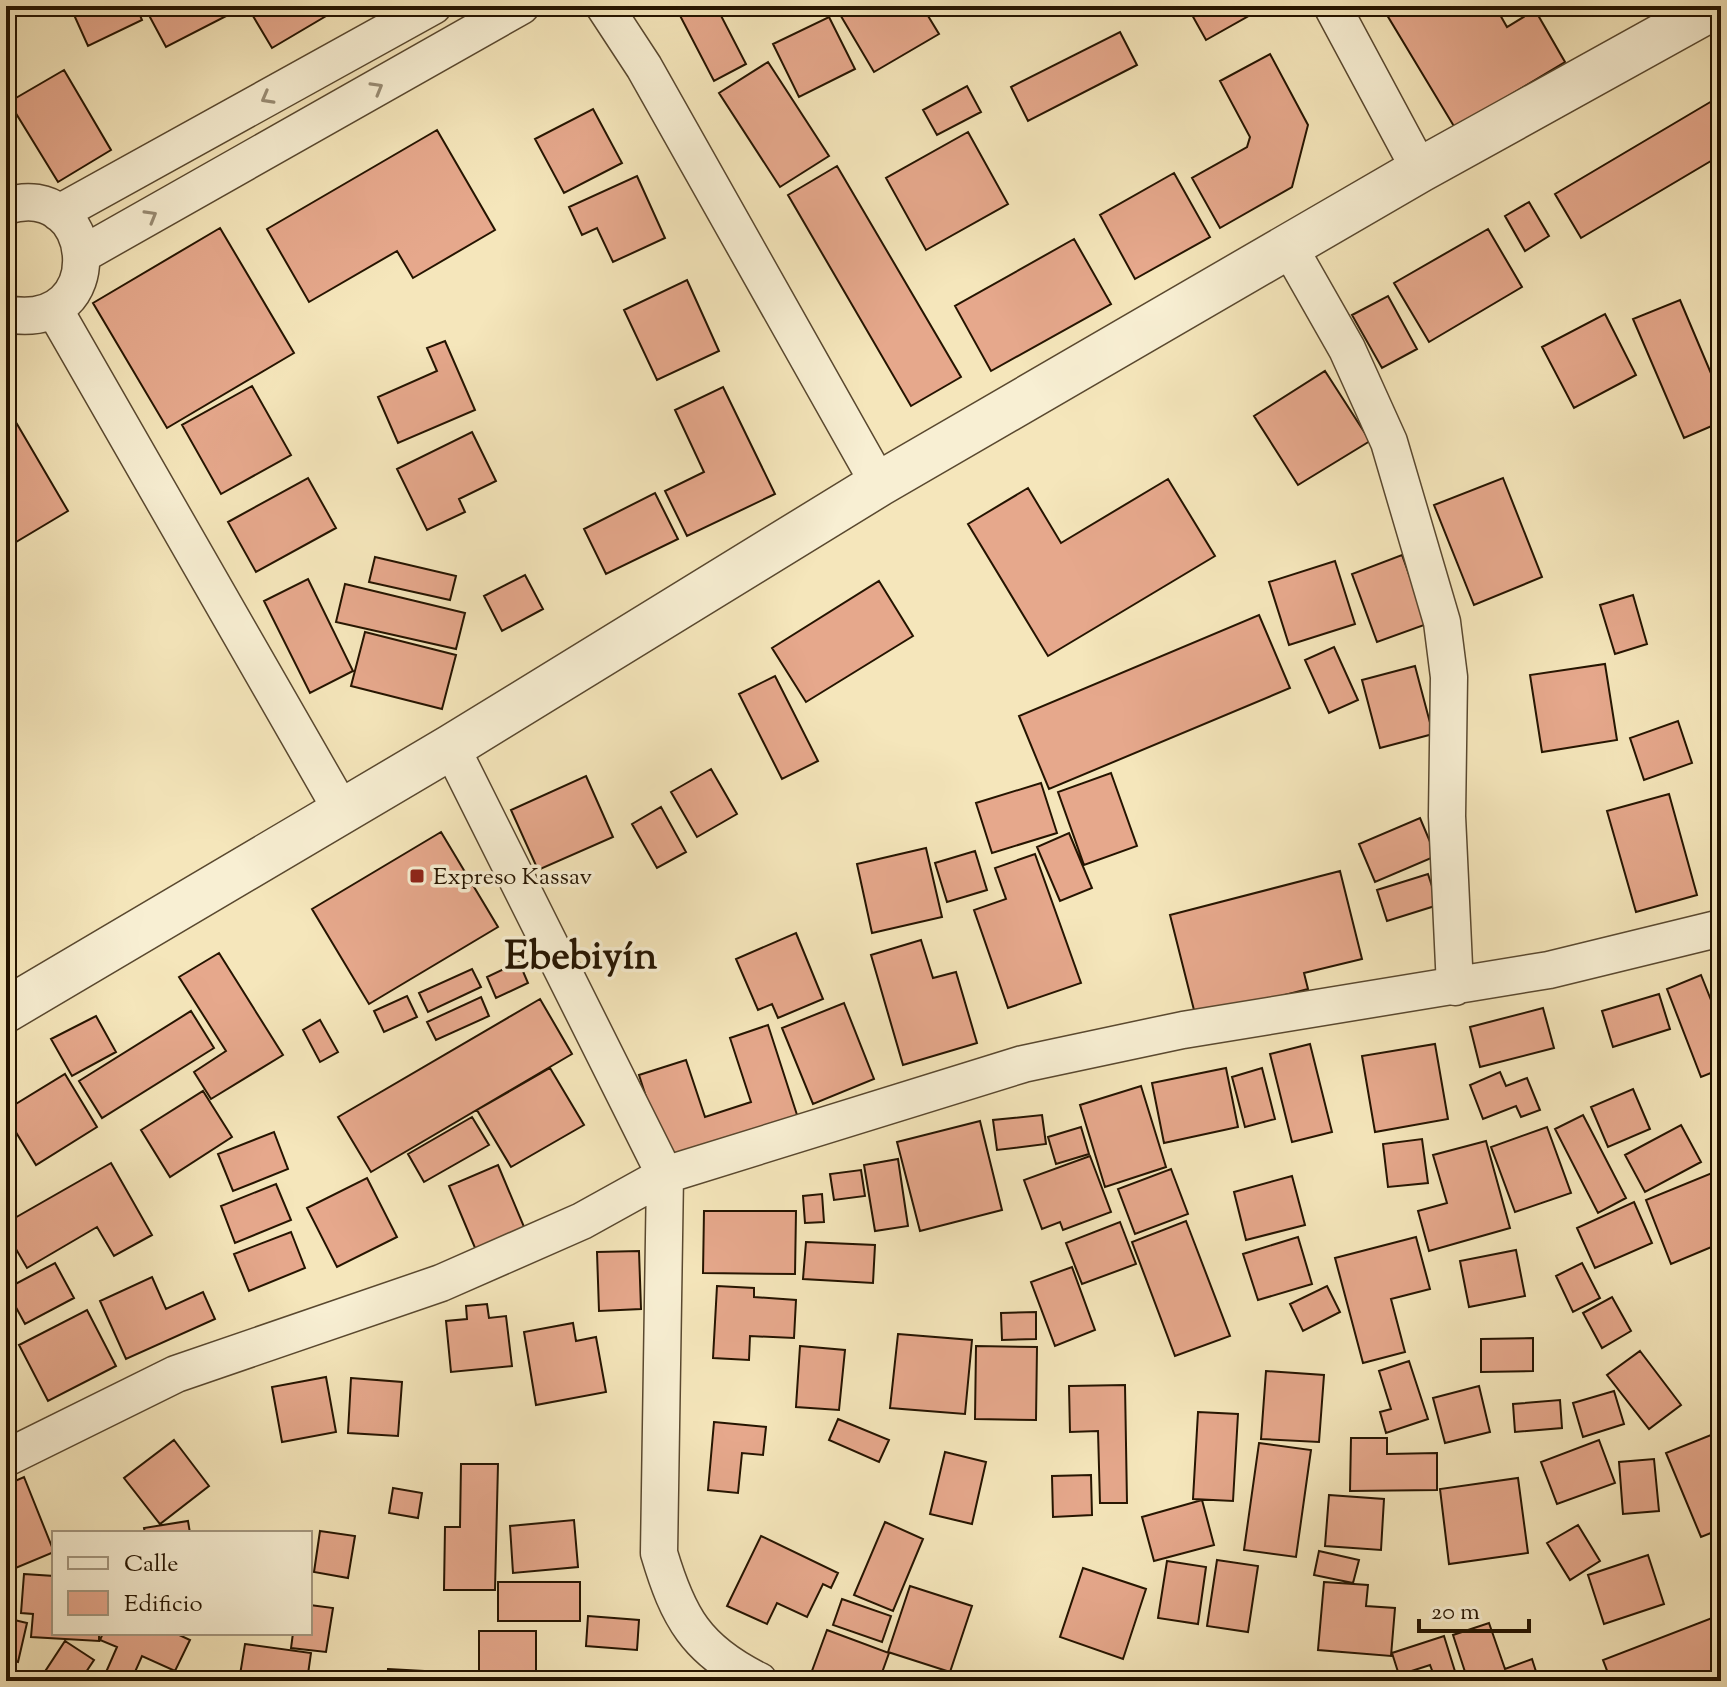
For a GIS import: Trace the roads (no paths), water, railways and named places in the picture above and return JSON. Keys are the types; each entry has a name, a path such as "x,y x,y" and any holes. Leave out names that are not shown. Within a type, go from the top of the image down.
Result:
{"street":[{"path":"59,213 433,6"},
{"path":"83,254 521,6"},
{"path":"604,6 644,67 879,484"},
{"path":"1332,6 1420,170"},
{"path":"6,1010 451,747 879,484 1420,170 1716,6"},
{"path":"6,206 29,202 59,213 71,224 83,254 76,286 54,309 39,316 6,314"},
{"path":"1289,247 1347,349 1389,442 1442,622 1449,677 1447,816 1455,987"},
{"path":"54,309 342,811"},
{"path":"451,747 665,1175 659,1553 674,1603 697,1638 759,1681"},
{"path":"6,1458 176,1374 441,1283 582,1221 665,1175 1023,1064 1183,1030 1549,970 1721,928"}],"place":[{"name":"Expreso Kassav","path":"417,876"}],"district":[{"name":"Ebebiyín","path":"581,954"}]}
